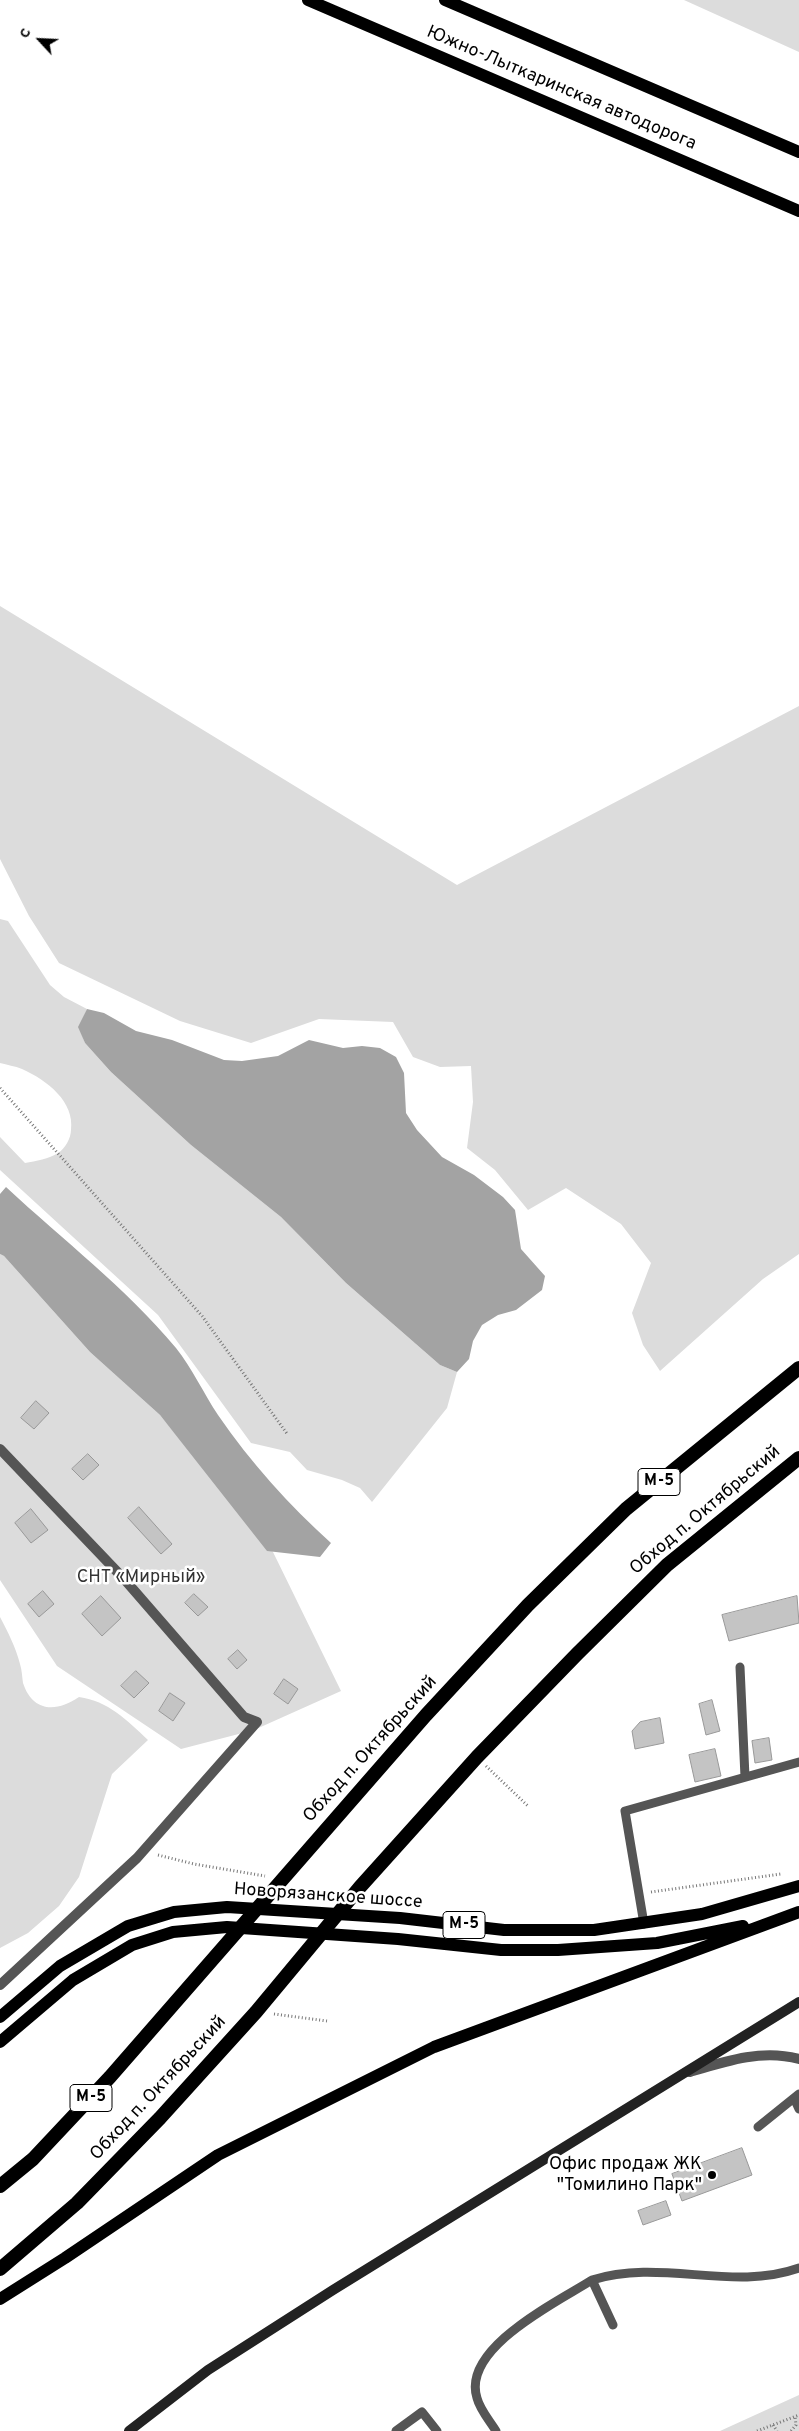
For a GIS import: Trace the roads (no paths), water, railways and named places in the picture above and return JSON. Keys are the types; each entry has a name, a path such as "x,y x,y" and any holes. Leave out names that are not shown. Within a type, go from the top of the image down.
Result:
{"highway":[{"name":"Обход п. Октябрьский","path":"0,2186 33,2159 176,2003 426,1715 528,1605 626,1509 799,1368"},
{"name":"Обход п. Октябрьский","path":"0,2269 84,2196 160,2118 256,2012 360,1887 477,1757 577,1654 667,1565 799,1458"}],"main road":[{"name":"Южно-Лыткаринская автодорога","path":"308,0 799,211"},
{"name":"Южно-Лыткаринская автодорога","path":"445,0 799,152"},
{"name":"Новорязанское шоссе","path":"0,2017 60,1966 128,1926 174,1912 226,1907 400,1918 504,1930 594,1930 702,1914 799,1886"},
{"path":"0,2042 74,1980 132,1945 173,1932 227,1927 398,1938 501,1950 558,1950 657,1943 797,1912"},
{"path":"0,2299 65,2258 218,2155 434,2047 797,1912"},
{"path":"129,2431 208,2370 799,2002"}],"street":[{"path":"0,1449 125,1580 244,1717 257,1722 143,1850 0,1985"},
{"path":"684,2073 756,2055 782,2054 799,2059"}],"lane":[{"path":"740,1667 745,1777"},
{"path":"644,1924 625,1811 799,1762"},
{"path":"758,2127 797,2096 799,2109"},
{"path":"496,2431 476,2398 476,2380 481,2365 492,2350 511,2332 592,2280 631,2272 666,2271 759,2278 799,2268"},
{"path":"592,2280 613,2325"},
{"path":"396,2431 422,2412 437,2431"}],"place":[{"name":"Офис продаж ЖК \"Томилино Парк\"","path":"712,2175"}],"park label":[{"name":"СНТ «Мирный»","path":"141,1578"}]}
